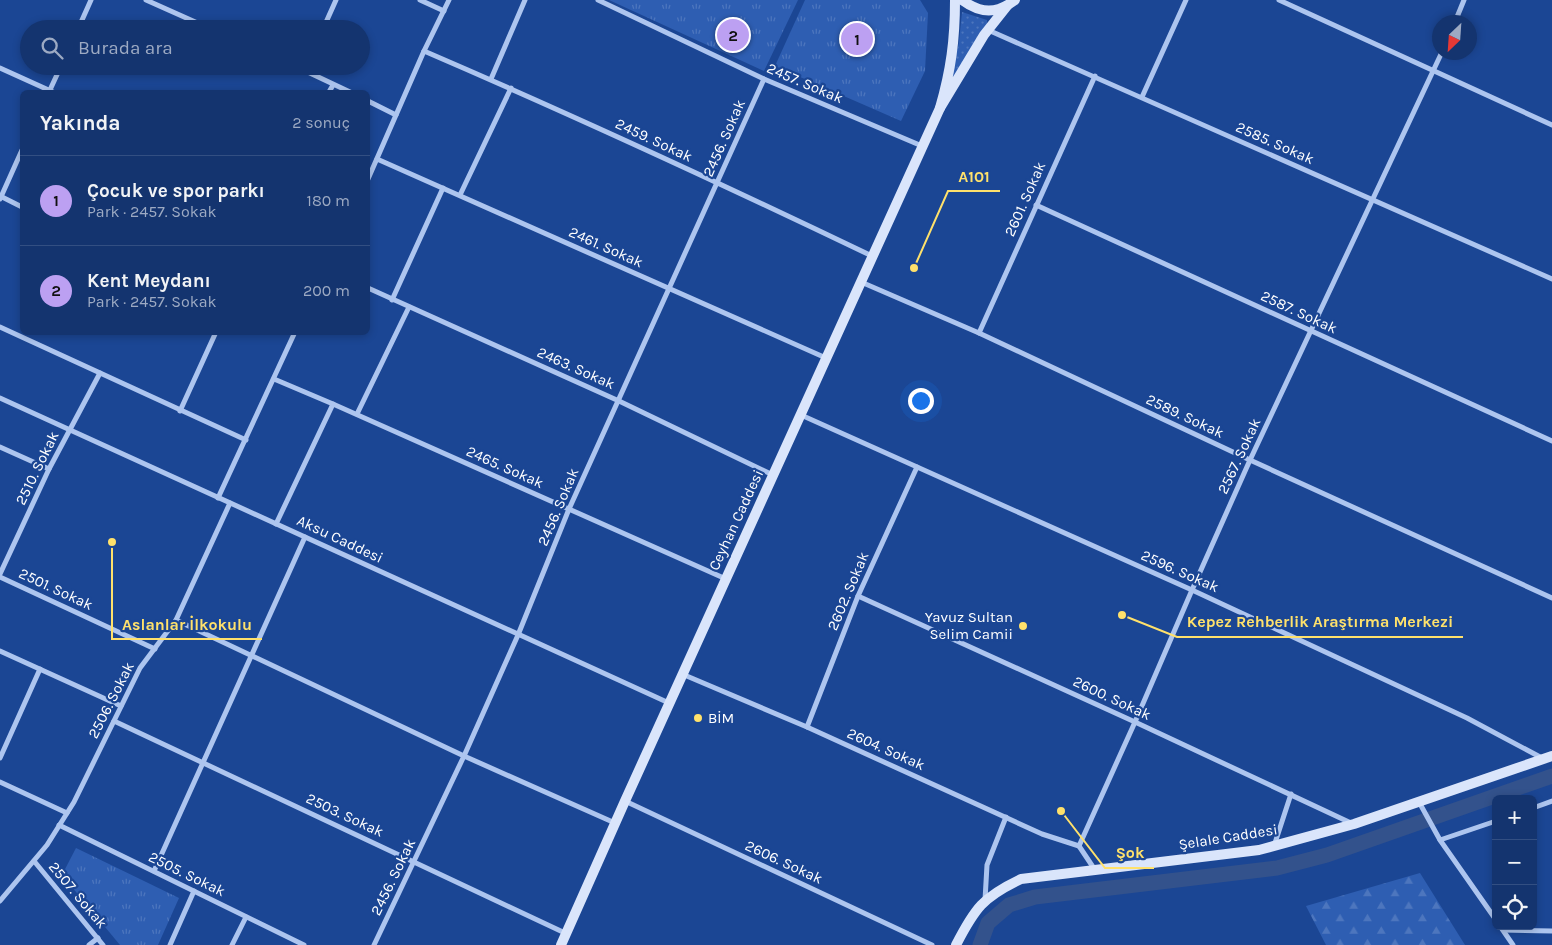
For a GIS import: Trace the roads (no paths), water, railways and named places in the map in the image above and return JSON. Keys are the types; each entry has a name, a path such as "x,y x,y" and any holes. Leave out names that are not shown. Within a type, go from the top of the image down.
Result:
{"street":[{"path":"82,20 91,0"},
{"path":"146,0 191,20"},
{"path":"327,20 336,0"},
{"path":"420,0 444,11"},
{"path":"370,175 424,50 449,0"},
{"path":"491,79 525,0"},
{"name":"2457. Sokak","path":"598,0 764,79 923,146"},
{"name":"Ceyhan Caddesi","path":"940,108 953,49 955,0"},
{"path":"962,0 972,7 984,11 996,10 1011,3"},
{"path":"1142,96 1186,0"},
{"path":"1279,0 1552,125"},
{"path":"1457,15 1464,0"},
{"name":"Ceyhan Caddesi","path":"561,945 682,674 940,108 988,30 1011,3"},
{"name":"2585. Sokak","path":"988,30 1142,96 1552,279"},
{"name":"2459. Sokak","path":"424,50 511,88 873,256"},
{"name":"2567. Sokak","path":"1079,846 1250,460 1439,60"},
{"path":"0,68 46,90"},
{"path":"51,90 57,75"},
{"path":"317,75 345,90"},
{"name":"2601. Sokak","path":"979,333 1095,76"},
{"name":"2456. Sokak","path":"374,945 464,756 518,634 569,509 764,79"},
{"path":"330,90 333,85"},
{"path":"460,195 511,88"},
{"path":"370,102 396,115"},
{"path":"20,154 0,198 20,206"},
{"name":"2461. Sokak","path":"377,159 826,358"},
{"path":"392,300 443,188"},
{"name":"2587. Sokak","path":"1036,205 1552,441"},
{"name":"2589. Sokak","path":"861,282 979,333 1250,460 1552,598"},
{"name":"2463. Sokak","path":"370,289 619,401 773,474"},
{"path":"357,414 409,307"},
{"path":"0,327 246,440"},
{"path":"180,411 215,335"},
{"path":"218,498 294,335"},
{"name":"2510. Sokak","path":"0,576 69,429 100,374"},
{"name":"2465. Sokak","path":"274,379 357,414 726,579"},
{"name":"Aksu Caddesi","path":"0,398 669,704"},
{"path":"276,524 333,404"},
{"name":"2596. Sokak","path":"800,415 1192,590 1467,718 1548,758"},
{"path":"0,447 49,470"},
{"name":"2602. Sokak","path":"807,727 858,596 917,467"},
{"name":"2506. Sokak","path":"0,901 47,845 67,813 140,668 176,620 230,503"},
{"path":"154,872 305,537"},
{"name":"2501. Sokak","path":"0,576 155,649"},
{"name":"2600. Sokak","path":"858,596 1354,824"},
{"path":"176,620 464,756 616,823"},
{"path":"0,651 121,706"},
{"path":"0,758 40,670"},
{"name":"2604. Sokak","path":"682,674 807,727 1042,834 1079,846"},
{"name":"2503. Sokak","path":"114,721 565,933"},
{"name":"Şelale Caddesi","path":"956,945 970,917 985,900 998,890 1021,879 1259,850 1354,824 1548,758"},
{"path":"0,782 67,813"},
{"path":"1274,846 1291,794"},
{"name":"2606. Sokak","path":"625,801 932,945"},
{"path":"1537,807 1552,801"},
{"path":"1419,802 1440,840 1492,914"},
{"path":"985,900 987,865 1006,817"},
{"path":"1440,840 1492,822"},
{"name":"2505. Sokak","path":"60,825 304,945"},
{"path":"1079,846 1095,870"},
{"name":"2507. Sokak","path":"34,861 103,945"},
{"path":"170,945 194,891"},
{"path":"232,945 246,917"},
{"path":"1502,930 1513,945"},
{"path":"1535,930 1552,931"},
{"path":"89,945 98,938"}],"waterway":[{"path":"980,945 988,923 1009,905 1035,897 1277,868 1327,855 1552,776"}],"place":[{"name":"Kent Meydanı","path":"733,35"},
{"name":"Çocuk ve spor parkı","path":"857,39"},
{"name":"A101","path":"914,268"},
{"name":"Aslanlar İlkokulu","path":"112,542"},
{"name":"Kepez Rehberlik Araştırma Merkezi","path":"1122,615"},
{"name":"Yavuz Sultan Selim Camii","path":"1023,626"},
{"name":"BİM","path":"698,718"},
{"name":"Şok","path":"1061,811"}]}
